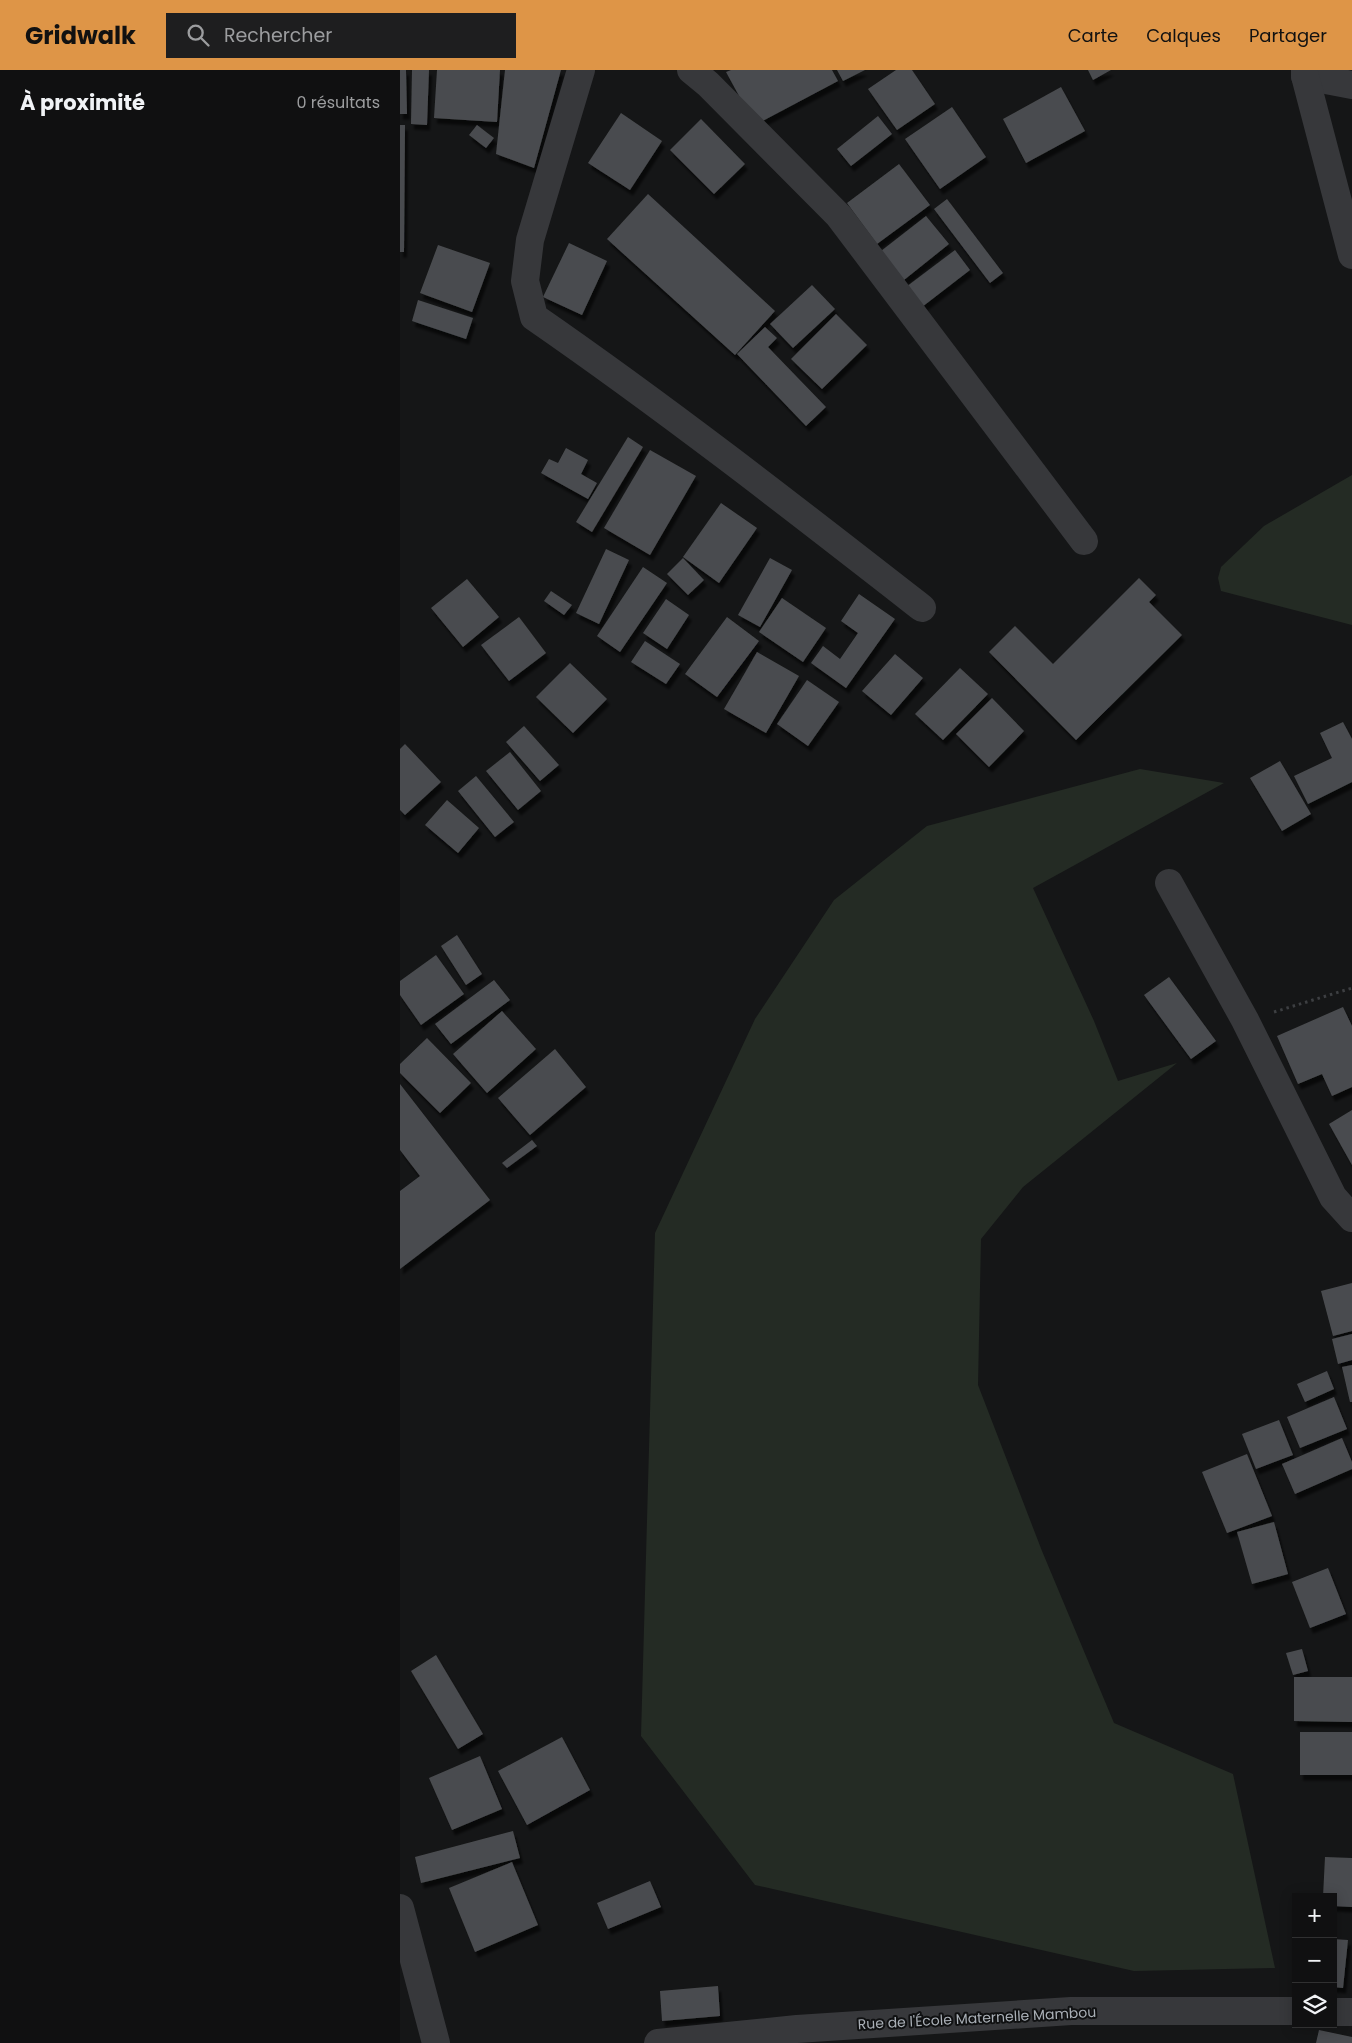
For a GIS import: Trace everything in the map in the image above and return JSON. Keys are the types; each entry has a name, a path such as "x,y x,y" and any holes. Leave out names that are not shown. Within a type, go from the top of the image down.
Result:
{"street":[{"path":"582,70 530,240 525,280 534,317 580,348 757,480 922,608"},
{"path":"691,70 708,84 839,216 1084,541"},
{"path":"1352,85 1305,73 1352,255"},
{"path":"1169,883 1245,1020 1332,1197 1352,1218"},
{"path":"400,1908 436,2043"},
{"name":"Rue de l'École Maternelle Mambou","path":"658,2043 806,2028 1071,2011 1292,2011"},
{"path":"1337,2012 1352,2012"}],"path":[{"path":"1245,1020 1352,988"}],"shaded area":[{"path":"1352,475 1352,625 1221,591 1218,578 1221,567 1264,526"},
{"path":"1140,769 1224,783 1033,888 1094,1021 1118,1081 1177,1063 1023,1187 981,1239 978,1385 1042,1551 1114,1723 1233,1774 1275,1968 1134,1971 755,1885 641,1736 655,1233 755,1019 834,900 927,826"}],"building":[{"path":"400,70 406,70 407,114 400,114"},
{"path":"412,70 429,70 427,125 411,124"},
{"path":"437,70 500,70 497,122 434,118"},
{"path":"505,70 561,70 534,168 496,154"},
{"path":"731,70 832,70 838,81 755,125 726,72"},
{"path":"837,70 865,70 843,81"},
{"path":"896,70 912,70 935,104 897,130 868,89"},
{"path":"1088,70 1111,70 1093,80"},
{"path":"1061,87 1085,131 1026,163 1003,119"},
{"path":"952,107 986,157 940,189 905,139"},
{"path":"621,113 662,141 630,190 588,163"},
{"path":"878,116 892,134 851,166 837,149"},
{"path":"701,119 745,164 714,194 670,150"},
{"path":"400,125 405,125 404,252 400,252"},
{"path":"477,125 494,138 486,148 469,135"},
{"path":"899,164 930,205 877,244 847,203"},
{"path":"648,194 775,311 735,355 607,239"},
{"path":"947,199 1003,273 990,283 934,209"},
{"path":"926,216 949,244 904,280 881,251"},
{"path":"569,243 607,261 582,315 543,297"},
{"path":"438,245 490,263 472,312 420,293"},
{"path":"955,250 970,270 922,307 906,287"},
{"path":"812,285 835,309 793,348 770,324"},
{"path":"418,300 473,318 466,339 412,321"},
{"path":"836,314 867,345 822,389 791,359"},
{"path":"765,327 777,338 768,347 826,407 806,426 737,354"},
{"path":"628,437 643,447 592,532 576,522"},
{"path":"566,448 588,460 581,474 597,483 588,499 541,473 549,459 558,463"},
{"path":"650,450 696,476 650,555 604,528"},
{"path":"721,503 757,528 719,583 683,557"},
{"path":"606,549 629,560 599,624 576,613"},
{"path":"683,558 704,580 688,595 667,574"},
{"path":"770,558 792,570 760,627 738,615"},
{"path":"643,567 667,583 620,652 597,636"},
{"path":"1139,578 1156,595 1149,602 1182,635 1076,740 989,652 1015,626 1053,664"},
{"path":"467,579 499,617 463,647 431,608"},
{"path":"551,591 572,605 564,615 544,601"},
{"path":"859,594 895,619 846,688 811,663 823,646 840,659 858,633 841,621"},
{"path":"782,598 826,628 803,662 759,632"},
{"path":"666,599 689,615 667,649 643,633"},
{"path":"519,617 546,653 509,681 481,645"},
{"path":"727,617 759,641 717,697 685,674"},
{"path":"645,641 680,664 666,684 631,662"},
{"path":"757,652 799,676 766,733 724,709"},
{"path":"895,654 923,678 891,715 862,691"},
{"path":"570,663 607,699 573,733 536,697"},
{"path":"960,668 988,694 943,740 915,714"},
{"path":"807,680 839,702 808,746 777,724"},
{"path":"992,698 1024,731 989,767 956,734"},
{"path":"1343,722 1352,739 1352,782 1308,804 1294,776 1332,758 1320,733"},
{"path":"524,726 559,765 540,781 506,742"},
{"path":"405,744 441,782 405,815 400,810 400,749"},
{"path":"510,752 541,791 518,810 486,771"},
{"path":"1280,761 1311,814 1282,831 1250,778"},
{"path":"476,776 514,822 495,837 458,791"},
{"path":"447,800 479,828 458,853 425,825"},
{"path":"457,935 482,974 466,985 441,946"},
{"path":"436,955 464,994 421,1025 400,995 400,981"},
{"path":"1169,977 1216,1041 1191,1059 1144,995"},
{"path":"494,980 510,1000 451,1044 435,1024"},
{"path":"1343,1007 1352,1026 1352,1087 1332,1096 1322,1074 1298,1084 1277,1036"},
{"path":"502,1011 536,1049 487,1093 453,1054"},
{"path":"427,1038 471,1083 440,1113 400,1073 400,1064"},
{"path":"555,1049 586,1087 530,1135 498,1098"},
{"path":"400,1084 490,1200 400,1269 400,1191 420,1176 400,1150"},
{"path":"1352,1110 1352,1165 1329,1124"},
{"path":"532,1140 537,1146 507,1168 502,1163"},
{"path":"1352,1283 1352,1331 1333,1336 1321,1291"},
{"path":"1352,1334 1352,1360 1338,1364 1332,1339"},
{"path":"1352,1365 1352,1402 1350,1402 1342,1367"},
{"path":"1327,1371 1334,1389 1305,1402 1297,1384"},
{"path":"1334,1397 1347,1429 1300,1448 1287,1417"},
{"path":"1279,1420 1293,1455 1256,1469 1242,1434"},
{"path":"1342,1438 1352,1462 1352,1469 1295,1494 1282,1464"},
{"path":"1247,1454 1272,1516 1227,1533 1202,1472"},
{"path":"1274,1522 1288,1574 1252,1584 1237,1532"},
{"path":"1328,1568 1346,1614 1310,1628 1292,1582"},
{"path":"1302,1649 1308,1671 1293,1675 1286,1653"},
{"path":"436,1655 483,1734 458,1749 411,1671"},
{"path":"1294,1677 1352,1677 1352,1722 1294,1721"},
{"path":"1300,1732 1352,1732 1352,1775 1300,1775"},
{"path":"562,1737 590,1790 527,1825 498,1771"},
{"path":"480,1756 502,1809 452,1830 429,1778"},
{"path":"513,1831 520,1858 421,1883 415,1857"},
{"path":"1325,1857 1352,1858 1352,1907 1337,1906 1337,1893 1323,1893"},
{"path":"512,1862 538,1925 475,1952 449,1888"},
{"path":"650,1881 661,1907 608,1929 597,1903"},
{"path":"1337,1939 1348,1940 1343,1988 1337,1987"},
{"path":"718,1986 720,2016 662,2021 660,1991"},
{"path":"1319,2030 1352,2037 1352,2043 1316,2043"}]}
